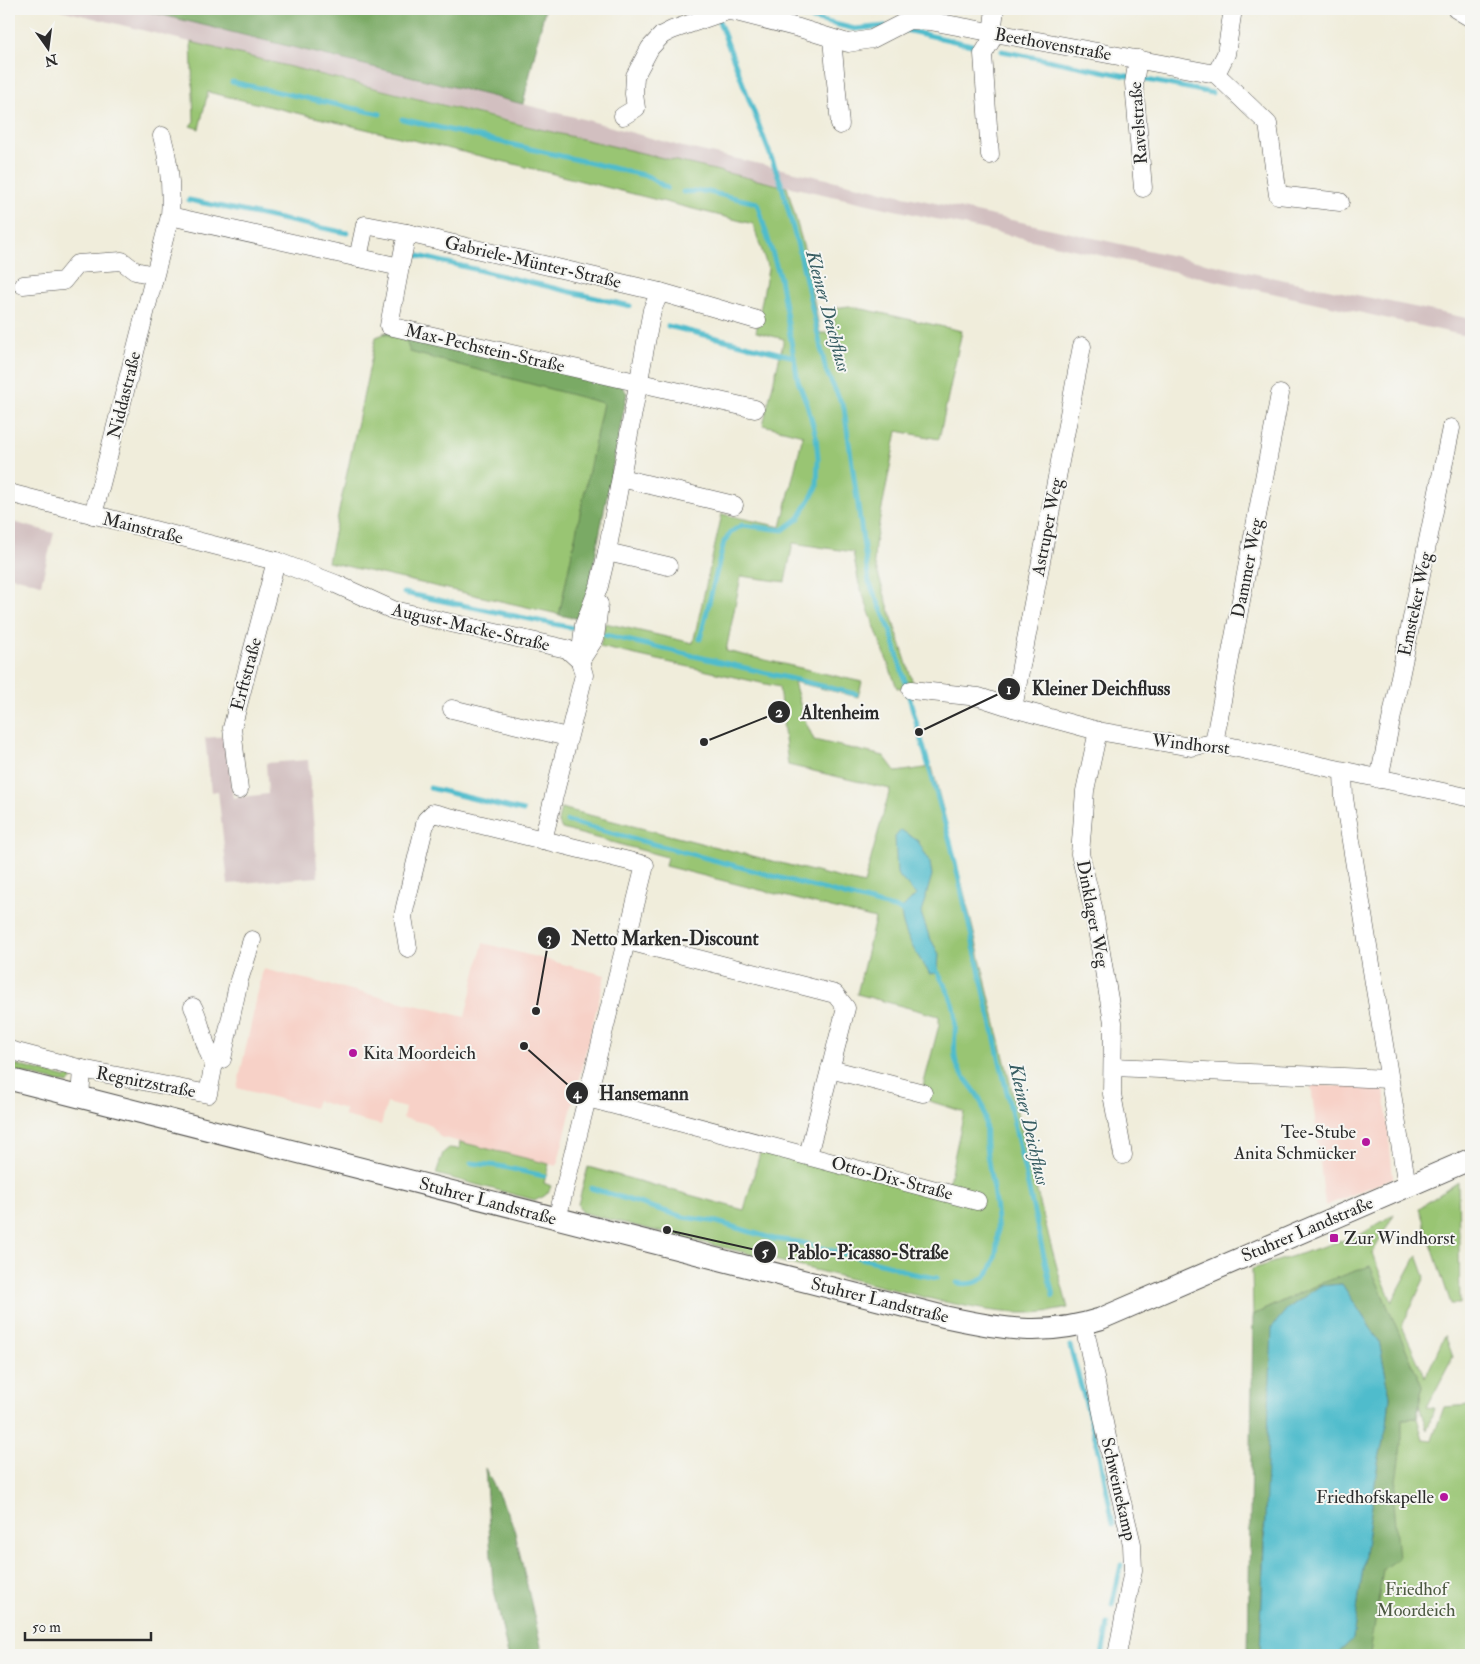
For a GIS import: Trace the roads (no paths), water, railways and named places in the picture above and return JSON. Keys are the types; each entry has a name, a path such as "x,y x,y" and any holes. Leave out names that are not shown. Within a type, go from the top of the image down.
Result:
{"main road":[{"name":"Stuhrer Landstraße","path":"9,1079 557,1219 996,1328 1040,1331 1084,1324 1146,1300 1471,1158"}],"street":[{"path":"990,155 983,54 991,41 994,9"},
{"path":"1233,9 1226,54 1216,74 1268,124 1278,194 1340,202"},
{"path":"1456,9 1471,18"},
{"name":"Beethovenstraße","path":"624,116 636,108 634,94 635,76 650,48 662,35 728,12 799,28 848,43 872,40 905,17 992,33 1136,71 1216,74"},
{"path":"832,39 840,125"},
{"name":"Ravelstraße","path":"1136,71 1143,188"},
{"name":"Niddastraße","path":"93,515 170,216 172,187 169,158 162,136"},
{"path":"170,216 400,267 407,233"},
{"name":"Gabriele-Münter-Straße","path":"358,258 365,225 407,233 660,292 757,320"},
{"path":"23,285 63,281 77,264 122,262 135,271 154,275"},
{"name":"Max-Pechstein-Straße","path":"400,267 389,326 640,383"},
{"path":"542,840 584,675 580,661 584,625 599,586 607,552 640,383 652,310 660,292"},
{"name":"Astruper Weg","path":"1013,708 1082,346"},
{"path":"640,383 755,409"},
{"name":"Dammer Weg","path":"1214,743 1280,394"},
{"name":"Emsteker Weg","path":"1379,779 1450,428"},
{"path":"621,478 734,505"},
{"name":"Mainstraße","path":"9,493 276,561"},
{"path":"607,552 668,566"},
{"name":"August-Macke-Straße","path":"276,561 336,584 393,610 567,649 580,661"},
{"name":"Erftstraße","path":"239,790 232,728 276,561"},
{"name":"Windhorst","path":"911,690 979,697 1098,731 1191,747 1214,743 1471,798"},
{"path":"452,710 568,737"},
{"name":"Dinklager Weg","path":"1098,731 1085,791 1080,854 1092,907 1113,1022 1114,1067 1111,1076 1112,1094 1123,1155"},
{"path":"1343,772 1344,798 1407,1186"},
{"path":"408,948 403,917 426,820 433,813 645,865 628,941 567,1173 557,1219"},
{"name":"Regnitzstraße","path":"214,1063 222,1059 239,980 252,940"},
{"name":"Otto-Dix-Straße","path":"628,941 835,994 846,1008 808,1155"},
{"name":"Regnitzstraße","path":"9,1050 82,1069 208,1094 214,1063 208,1055 204,1032 193,1007"},
{"path":"1114,1067 1389,1079"},
{"name":"Regnitzstraße","path":"80,1098 82,1069"},
{"path":"830,1069 923,1093"},
{"name":"Otto-Dix-Straße","path":"588,1098 977,1200"},
{"name":"Schweinekamp","path":"1084,1324 1111,1457 1132,1544 1132,1570 1117,1655"}],"water":[{"path":"901,830 918,841 930,863 932,875 921,913 929,936 939,954 938,973 930,974 911,944 904,927 901,910 916,895 897,874 895,837"},
{"path":"1342,1284 1379,1341 1390,1396 1387,1425 1378,1462 1353,1639 1336,1655 1260,1655 1272,1327 1287,1309 1320,1286"}],"waterway":[{"path":"772,9 855,29 885,26"},
{"name":"Kleiner Deichfluss","path":"717,16 781,183 801,258 826,371 844,408 869,582 890,629 951,845 1053,1296"},
{"path":"901,29 976,46"},
{"path":"1002,51 1212,93"},
{"path":"232,82 380,114"},
{"path":"402,119 647,176 667,188"},
{"path":"683,192 704,191 757,203 780,278 798,381 816,436 818,458 817,487 799,518 783,530 742,525 731,532 724,542 700,639"},
{"path":"189,200 347,233"},
{"path":"419,256 630,306"},
{"path":"668,326 794,357"},
{"path":"404,593 578,629"},
{"path":"605,635 856,694"},
{"path":"430,788 523,811"},
{"path":"567,821 901,910 905,915"},
{"path":"935,967 950,995 954,1007 954,1050 956,1062 961,1073 980,1099 984,1110 986,1148 998,1235 996,1255 989,1272 977,1282 957,1283"},
{"path":"471,1163 499,1166 544,1176"},
{"path":"591,1188 683,1217 717,1222 774,1239 799,1242 892,1266 909,1273 937,1278"},
{"name":"Kleiner Deichfluss","path":"1070,1346 1100,1455 1113,1524"},
{"name":"Kleiner Deichfluss","path":"1112,1605 1121,1565"},
{"name":"Kleiner Deichfluss","path":"1102,1655 1108,1624"}],"place":[{"name":"Kleiner Deichfluss","path":"919,732"},
{"name":"Altenheim","path":"704,742"},
{"name":"Netto Marken-Discount","path":"536,1011"},
{"name":"Hansemann","path":"524,1046"},
{"name":"Kita Moordeich","path":"353,1053"},
{"name":"Tee-Stube Anita Schmücker","path":"1366,1142"},
{"name":"Pablo-Picasso-Straße","path":"667,1230"},
{"name":"Zur Windhorst","path":"1334,1238"},
{"name":"Friedhofskapelle","path":"1444,1497"}],"park label":[{"name":"Friedhof Moordeich","path":"1416,1599"}]}
